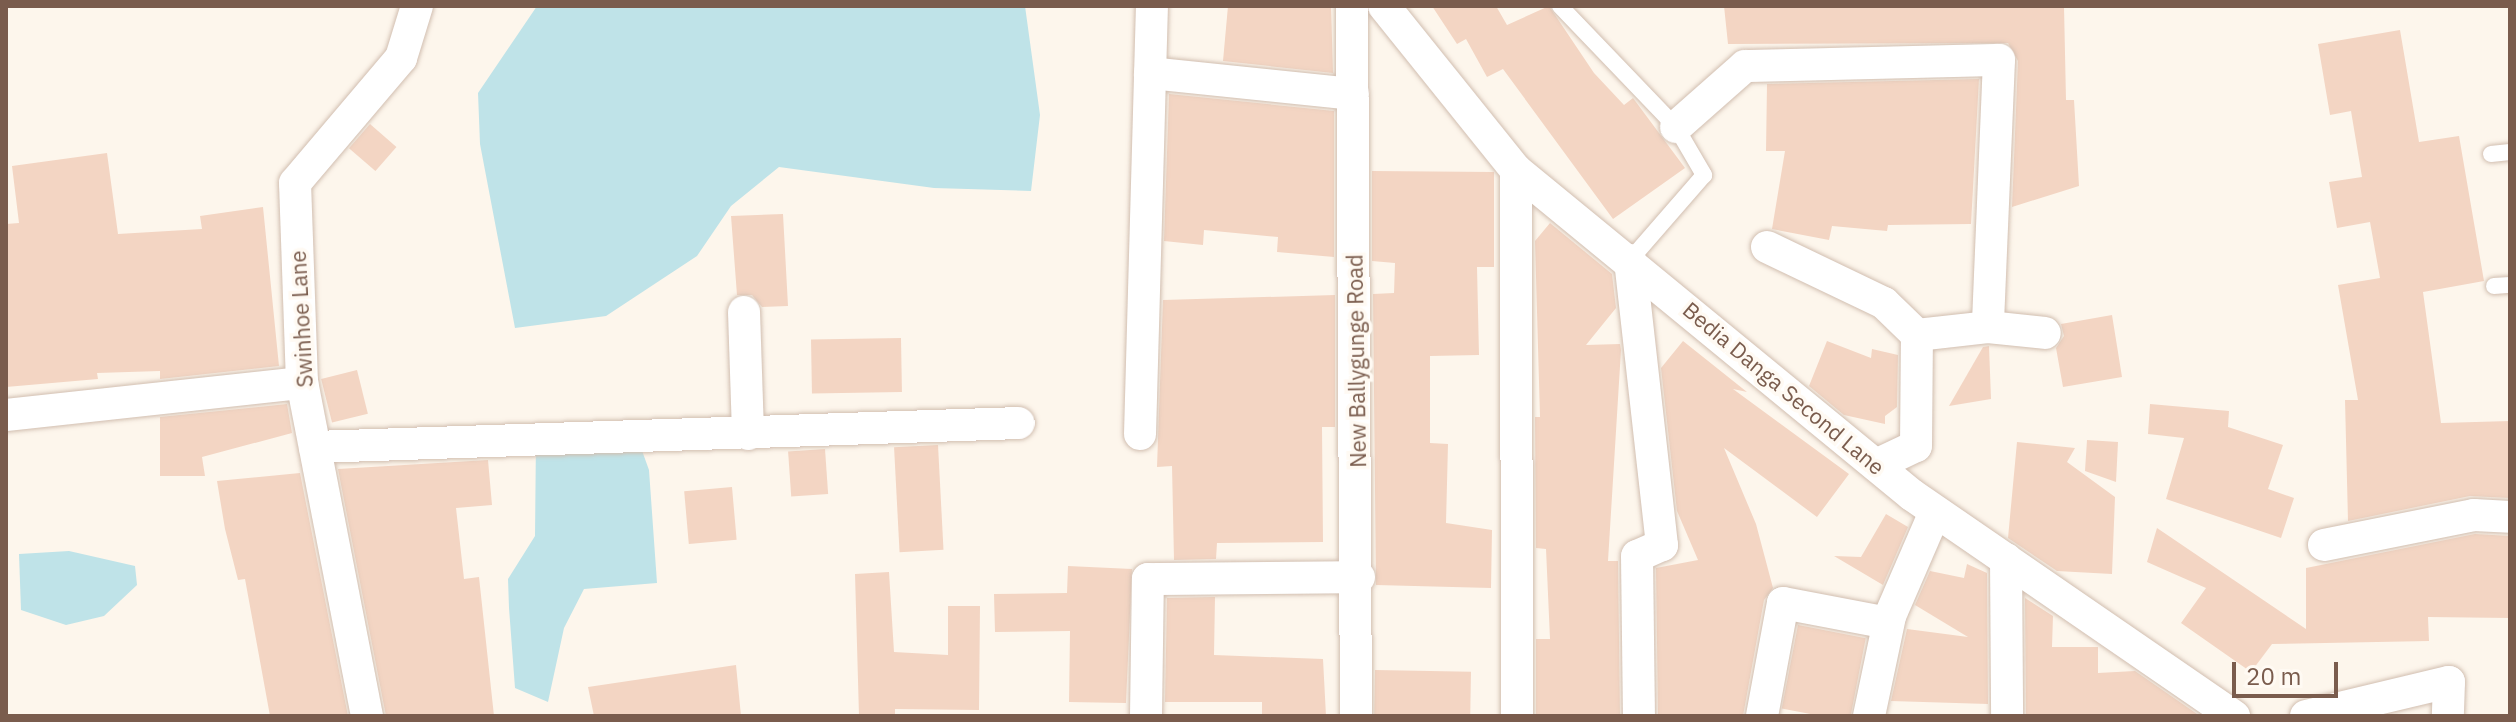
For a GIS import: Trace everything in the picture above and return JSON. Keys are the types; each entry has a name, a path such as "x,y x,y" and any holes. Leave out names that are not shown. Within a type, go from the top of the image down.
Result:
{"street":[{"name":"Swinhoe Lane","path":"367,716 302,383 295,183 401,58 417,6"},
{"path":"1140,434 1152,6"},
{"name":"New Ballygunge Road","path":"1352,6 1359,577 1356,716"},
{"name":"Bedia Danga Second Lane","path":"1384,6 1516,170 1935,512 2234,716"},
{"path":"1676,127 1745,66 1999,60 1988,327"},
{"path":"1150,73 1353,94"},
{"path":"1516,170 1517,716"},
{"path":"1767,247 1884,303 1917,335 1916,446 1876,465"},
{"path":"1630,260 1662,545 1637,556 1639,716"},
{"path":"744,312 748,434"},
{"path":"1917,335 1988,327 2045,333"},
{"path":"6,415 302,383"},
{"path":"315,447 643,432 748,434 1019,423"},
{"path":"1869,716 1888,623 1935,512"},
{"path":"2324,545 2474,515 2510,517"},
{"path":"2006,559 2007,716"},
{"path":"1146,716 1148,579 1359,577"},
{"path":"1762,716 1783,603 1888,623"},
{"path":"2306,716 2449,682 2448,716"}],"lane":[{"path":"1560,6 1676,127 1704,175 1630,260"},
{"path":"2491,154 2510,152"}],"water":[{"path":"537,6 1025,6 1040,115 1031,191 934,188 779,167 731,206 697,256 606,316 515,328 480,144 478,93"},
{"path":"636,434 649,470 657,583 584,589 564,628 548,702 515,688 509,608 508,579 535,536 536,438"},
{"path":"69,551 135,566 137,585 104,616 66,625 21,610 19,554"}],"building":[{"path":"1228,6 1331,6 1333,73 1223,61"},
{"path":"1432,6 1496,6 1507,25 1549,6 1594,73 1624,105 1633,98 1685,168 1613,219 1503,69 1487,77 1466,39 1457,44"},
{"path":"1724,6 2064,6 2066,100 2074,100 2079,186 2012,207 2018,61 2008,43 1728,44"},
{"path":"2400,30 2419,142 2459,136 2484,281 2423,292 2441,423 2510,421 2510,498 2470,496 2348,521 2345,400 2358,400 2338,285 2380,278 2370,222 2337,228 2329,182 2362,177 2351,111 2330,115 2318,44"},
{"path":"1979,79 1971,224 1888,225 1887,231 1832,226 1829,240 1772,229 1785,151 1766,151 1767,84"},
{"path":"1169,94 1334,111 1334,257 1277,252 1278,237 1204,230 1203,245 1164,241"},
{"path":"370,124 396,147 375,171 349,148"},
{"path":"107,153 118,234 202,229 200,216 263,207 279,366 160,379 160,371 97,373 98,379 6,387 6,224 19,223 12,166"},
{"path":"1372,171 1494,172 1494,267 1477,267 1479,355 1430,356 1430,443 1448,444 1446,523 1492,530 1491,588 1376,585 1373,294 1394,293 1395,263 1372,261"},
{"path":"783,214 788,306 762,307 752,295 737,295 731,216"},
{"path":"1550,223 1612,274 1616,308 1586,345 1620,344 1621,350 1608,561 1618,561 1620,716 1536,716 1536,639 1550,639 1546,549 1536,548 1535,417 1540,417 1535,241"},
{"path":"1335,295 1335,427 1322,427 1323,542 1217,543 1216,559 1174,560 1172,466 1157,467 1163,300"},
{"path":"2112,315 2122,377 2063,387 2056,348 2064,336 2061,324"},
{"path":"901,338 902,392 812,394 811,340"},
{"path":"1683,341 1747,392 1733,389 1849,474 1817,517 1724,448 1756,524 1773,588 1764,600 1743,716 1658,716 1656,568 1698,560 1677,511 1661,368"},
{"path":"1827,341 1871,358 1872,349 1898,355 1897,407 1885,416 1885,424 1844,415 1809,386"},
{"path":"1989,346 1991,399 1949,406 1983,347"},
{"path":"357,370 368,414 332,423 321,379"},
{"path":"287,404 292,433 202,457 205,476 160,476 160,417"},
{"path":"2150,404 2229,411 2228,427 2283,445 2268,489 2294,498 2281,538 2166,499 2184,438 2148,434"},
{"path":"2087,440 2118,442 2116,482 2085,471"},
{"path":"2017,442 2075,448 2067,462 2115,497 2112,574 2057,571 2008,538"},
{"path":"938,445 943,550 900,552 894,447"},
{"path":"825,449 828,494 791,496 788,452"},
{"path":"488,460 492,505 456,508 464,579 479,577 494,716 386,716 338,469"},
{"path":"300,473 348,716 270,716 245,579 238,580 225,529 217,481"},
{"path":"732,487 737,540 689,544 684,491"},
{"path":"1886,514 1908,527 1883,585 1834,556 1861,557"},
{"path":"2157,528 2306,629 2306,568 2475,534 2510,536 2510,618 2428,617 2429,641 2272,644 2251,672 2181,623 2206,588 2147,562"},
{"path":"1967,564 1987,573 1988,704 1891,701 1907,629 1968,637 1915,605 1930,571 1964,578"},
{"path":"1068,566 1132,569 1126,703 1069,702 1070,631 995,632 994,594 1067,593"},
{"path":"889,572 894,652 948,655 948,606 980,606 979,710 895,709 895,716 859,716 855,574"},
{"path":"1215,597 1214,655 1323,659 1326,716 1262,714 1262,702 1165,702 1167,598"},
{"path":"2025,598 2053,616 2052,647 2098,647 2098,673 2135,671 2200,716 2026,716"},
{"path":"1798,625 1866,638 1851,716 1821,716 1782,708"},
{"path":"736,665 741,716 594,716 588,687"},
{"path":"1375,670 1471,672 1470,716 1374,716"}]}
